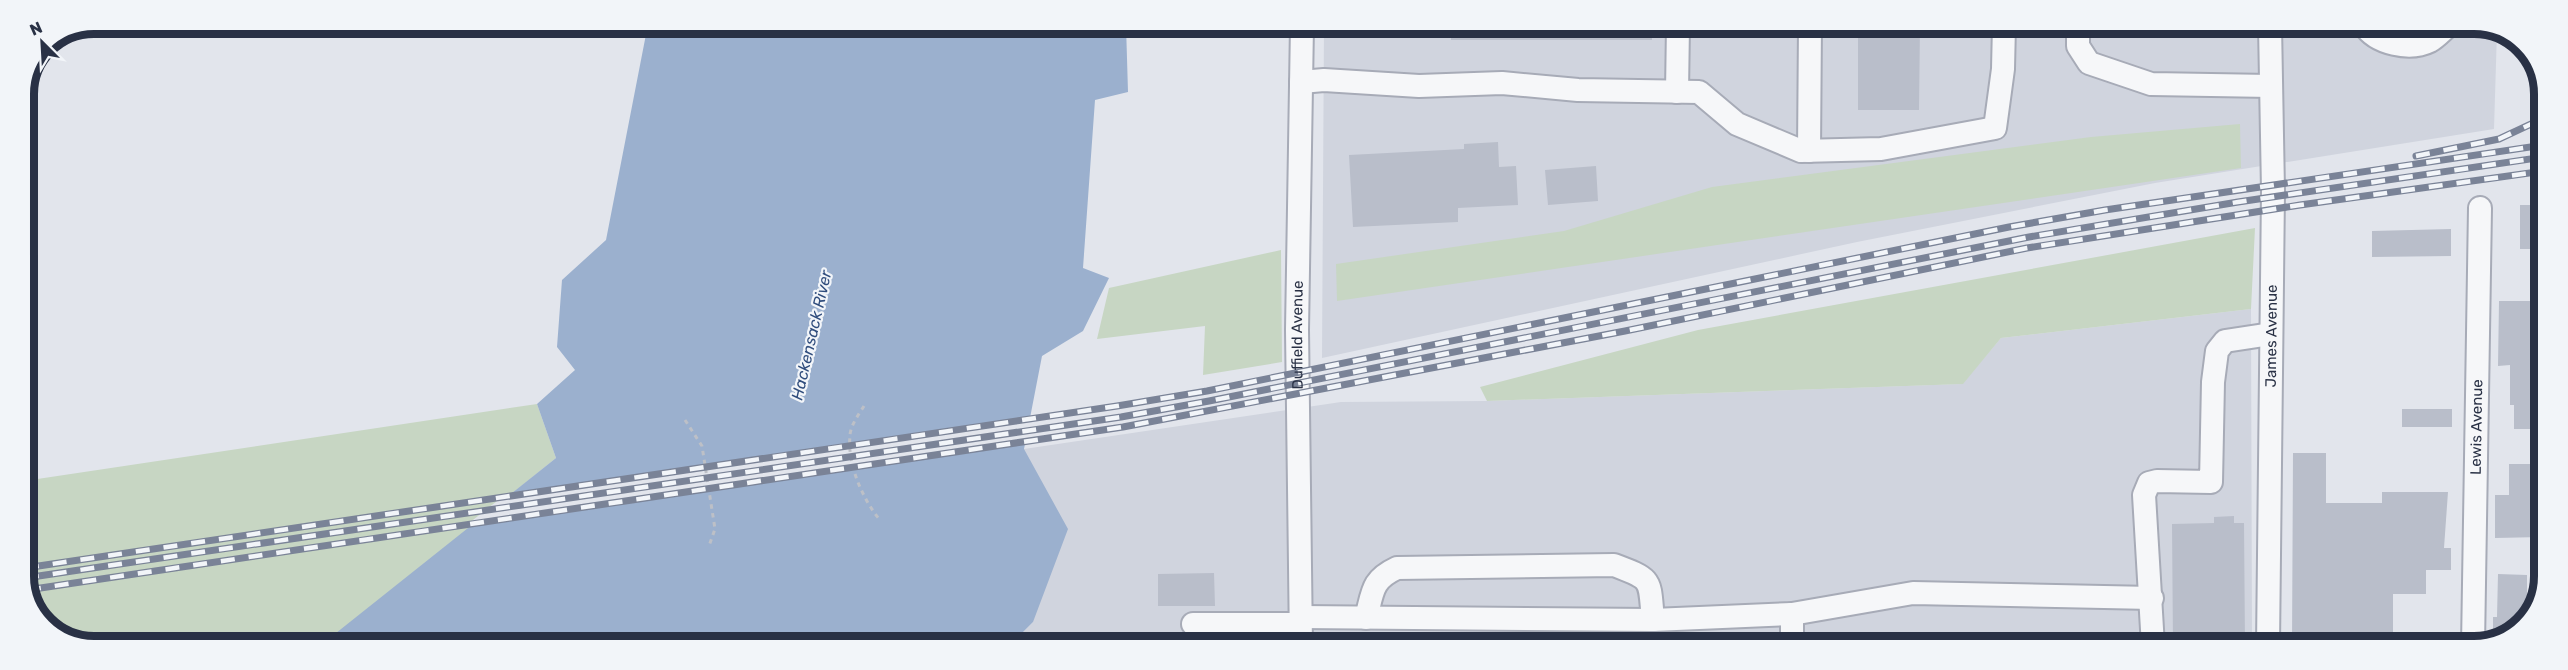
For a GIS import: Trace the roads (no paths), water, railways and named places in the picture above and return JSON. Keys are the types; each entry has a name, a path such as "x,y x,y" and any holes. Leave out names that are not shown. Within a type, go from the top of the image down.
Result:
{"street":[{"name":"Duffield Avenue","path":"1301,629 1297,330 1302,34"},
{"path":"1677,92 1678,34"},
{"path":"1809,151 1810,34"},
{"path":"1301,82 1324,80 1419,86 1502,83 1578,90 1699,92 1737,124 1801,151 1881,149 1995,128 2003,69 2004,34"},
{"path":"2078,34 2078,46 2089,63 2151,84 2271,87"},
{"name":"James Avenue","path":"2268,636 2271,334 2270,34"},
{"path":"2371,34 2394,45 2429,42 2438,34"},
{"name":"Lewis Avenue","path":"2473,636 2480,208"},
{"path":"2152,636 2152,598 2144,495 2149,483 2157,481 2211,482 2213,382 2217,351 2225,341 2271,334"},
{"path":"1366,618 1375,583 1380,576 1397,568 1614,565 1643,576 1650,583 1653,620"},
{"path":"1193,624 1301,629 1366,618 1653,620 1792,614 1913,593 2152,598"},
{"path":"1792,614 1792,636"}],"water":[{"name":"Hackensack River","path":"646,34 1126,34 1128,92 1095,100 1083,268 1109,278 1083,331 1042,356 1024,449 1068,529 1033,622 1019,636 332,636 556,458 537,404 575,370 557,347 562,280 606,240"}],"railway":[{"path":"2416,156 2499,139 2533,123"},
{"path":"35,567 1207,391 2009,227 2105,210 2533,147"},
{"path":"35,577 1121,417 2029,237 2238,202 2533,159"},
{"path":"36,589 1123,427 1625,331 2027,248 2300,205 2533,173"}]}
